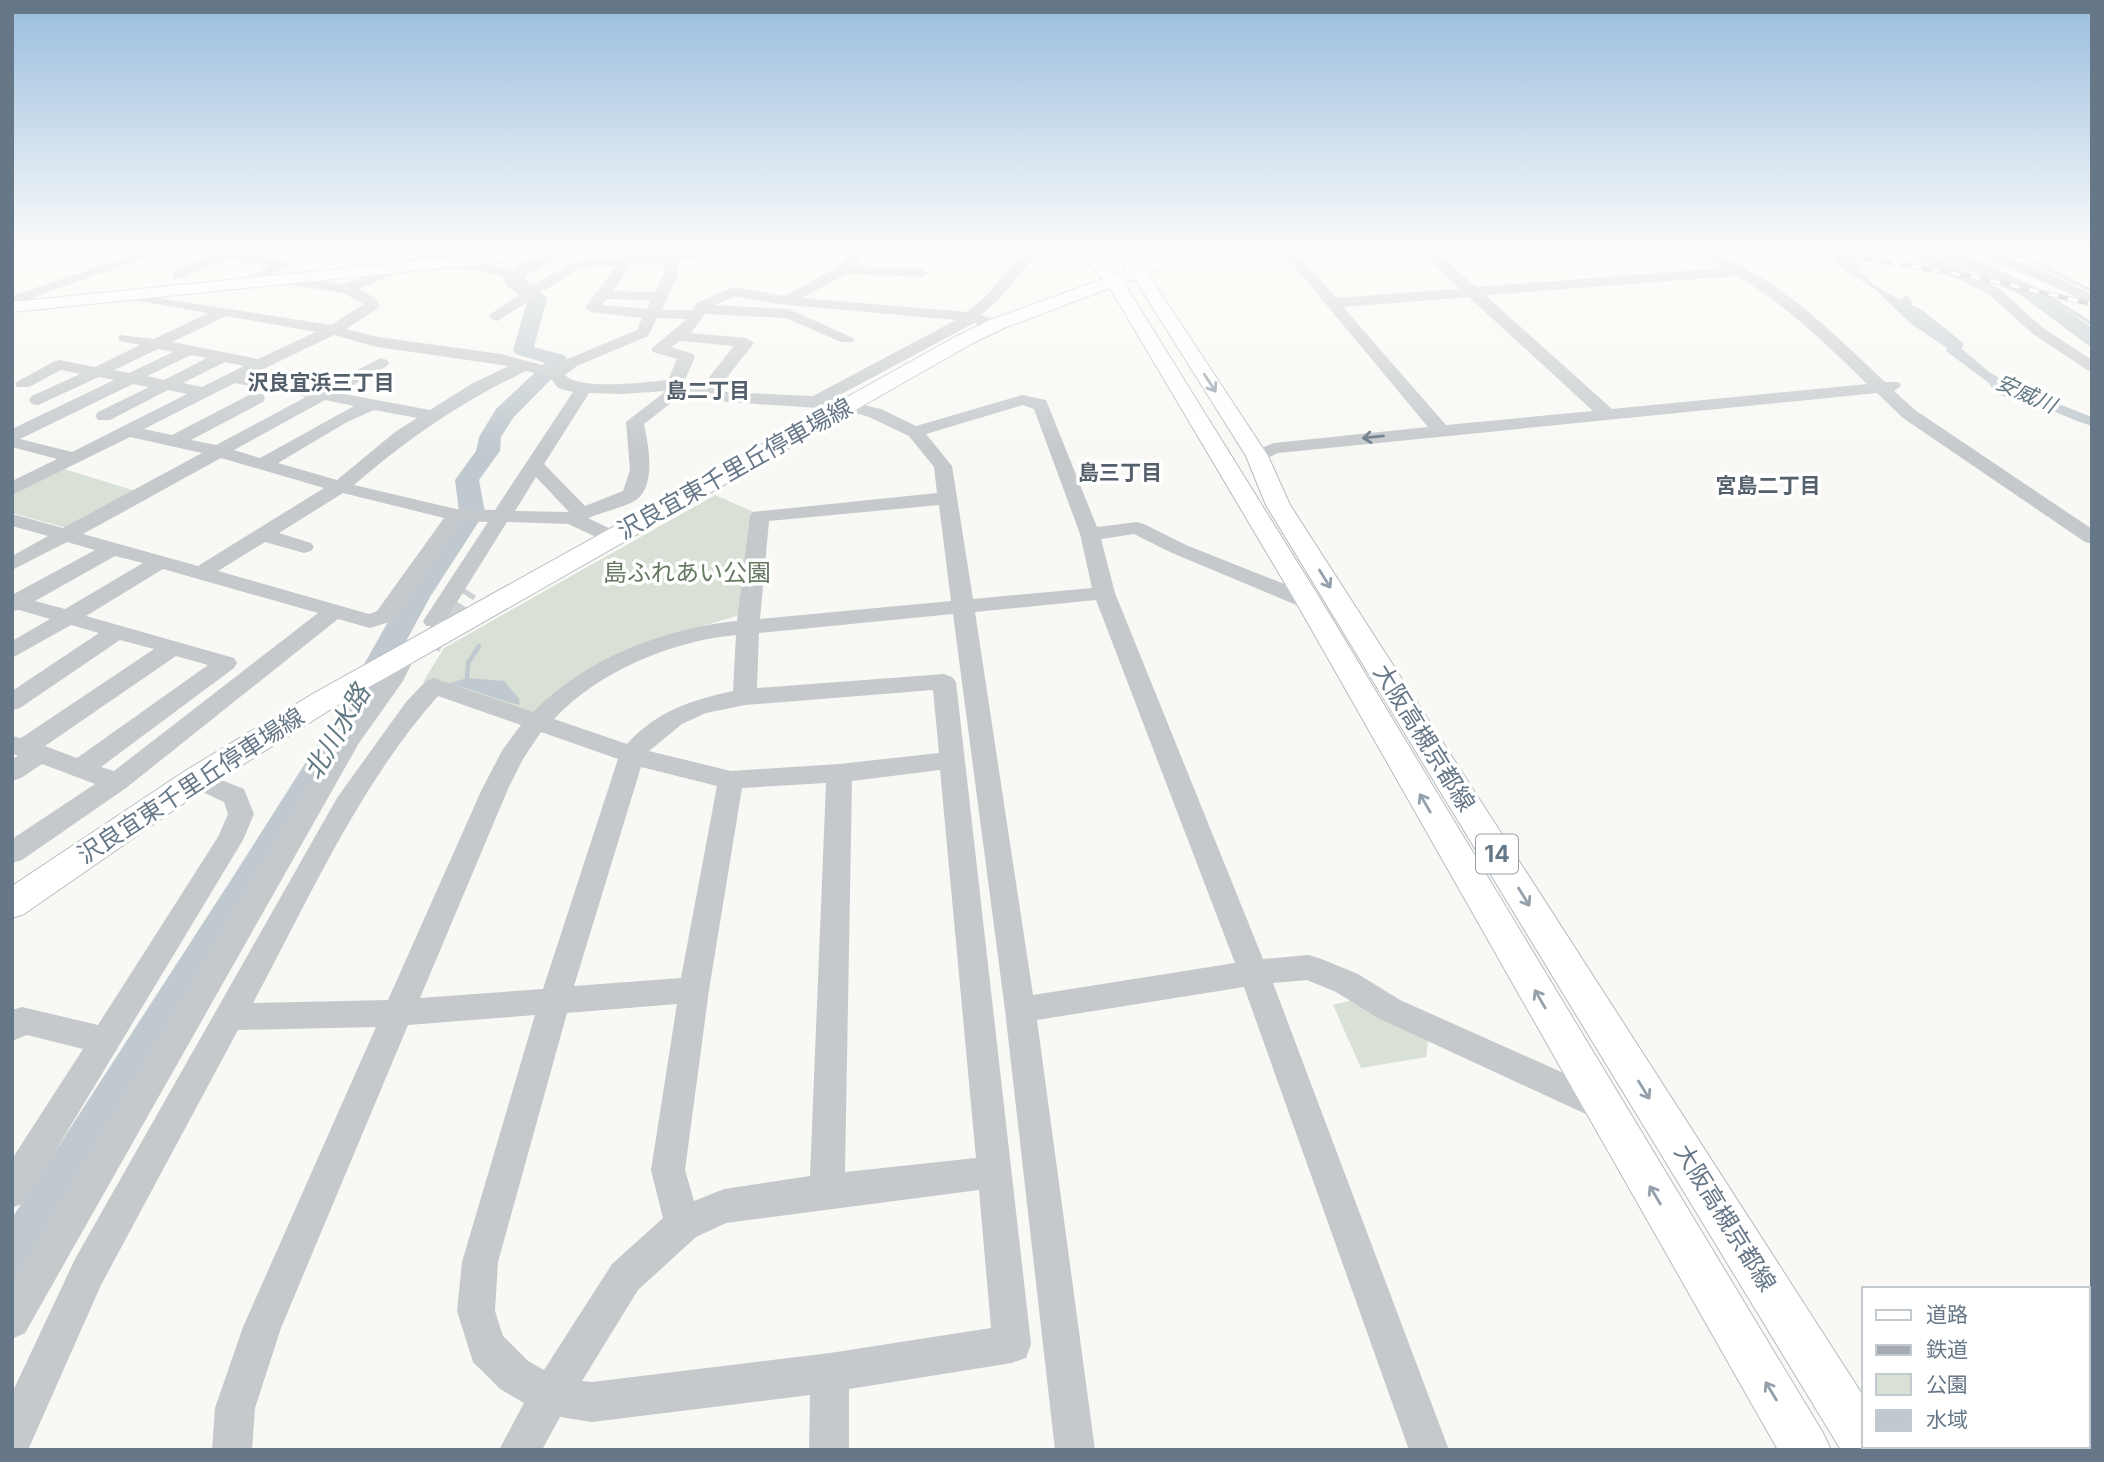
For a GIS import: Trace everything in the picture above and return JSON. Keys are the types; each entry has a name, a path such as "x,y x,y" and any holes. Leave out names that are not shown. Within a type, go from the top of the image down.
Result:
{"main road":[{"name":"沢良宜東千里丘停車場線","path":"12,904 196,779 326,699 410,655 605,534 986,317"},
{"name":"大阪高槻京都線","path":"1150,317 1309,602 1806,1450"},
{"name":"大阪高槻京都線","path":"1158,317 1257,456 1278,505 1862,1438"},
{"name":"沢良宜東千里丘停車場線","path":"12,881 179,771 344,670 605,534"}],"street":[{"path":"38,400 212,317"},
{"path":"255,317 333,330 377,342 501,359 549,372 564,384 583,388 678,386 727,397 831,403 875,413 915,432 943,466 1020,1010 1075,1450"},
{"path":"12,489 355,317"},
{"path":"549,372 636,338 648,327 652,317"},
{"path":"129,431 221,452 340,487 478,517 576,516 630,495 635,490 640,453 635,422 678,386 682,362 687,357 659,349 691,325 696,317"},
{"path":"796,317 847,339"},
{"path":"964,317 981,319"},
{"path":"1344,317 1440,430"},
{"path":"1499,317 1606,413"},
{"path":"1807,317 1886,386 1964,442 2092,527"},
{"path":"2023,317 2092,368"},
{"path":"831,403 981,319"},
{"path":"678,336 746,343 736,352 733,363 705,392"},
{"path":"126,338 260,364"},
{"path":"12,436 191,349"},
{"path":"104,416 223,356"},
{"path":"12,564 381,363"},
{"path":"23,383 59,365 204,393"},
{"path":"199,573 340,487 401,436 479,387 523,366"},
{"path":"233,378 434,416"},
{"path":"1257,456 1274,448 1886,386"},
{"path":"1886,386 1909,414 2092,538"},
{"path":"12,520 370,621 385,616 478,517 535,465 583,388"},
{"path":"175,441 257,398"},
{"path":"915,432 1007,403 1022,400 1040,404 1090,534 1104,593 1254,973 1429,1450"},
{"path":"262,464 341,418 372,404"},
{"path":"12,442 75,458"},
{"path":"535,465 576,516 605,534"},
{"path":"745,697 748,625 760,516 947,498"},
{"path":"467,590 494,538 478,517"},
{"path":"434,621 478,517"},
{"path":"1090,534 1137,528 1179,550 1309,602"},
{"path":"262,536 304,547"},
{"path":"14,603 112,548"},
{"path":"12,651 158,563"},
{"path":"232,1450 235,1408 262,1327 495,789 515,750 538,722 586,681 624,660 666,642 706,631 1104,593"},
{"path":"14,603 226,663 80,769"},
{"path":"12,853 117,782 334,611"},
{"path":"12,702 118,631"},
{"path":"12,772 25,748 173,647"},
{"path":"13,1319 349,738 410,655"},
{"path":"944,682 1012,1344 830,1373 592,1402 550,1396 514,1376 487,1348 476,1311 480,1262 555,1000 632,755 648,737 673,718 699,706 745,697 944,682"},
{"path":"12,1439 88,1272 346,806 414,708 434,686 632,755 681,770 731,780 839,773 952,760"},
{"path":"25,748 117,782"},
{"path":"827,1191 839,773"},
{"path":"12,1191 230,840 241,814 234,796 196,779"},
{"path":"683,1224 668,1170 694,990 731,780"},
{"path":"1020,1010 1308,967 1347,983 1389,1009 1603,1107"},
{"path":"228,1017 398,1013 694,990"},
{"path":"12,1028 22,1020 105,1041"},
{"path":"519,1450 625,1277 683,1224 724,1206 995,1172"},
{"path":"829,1450 830,1373"}],"green space":[{"path":"61,468 139,492 67,528 12,513 12,493"},
{"name":"島ふれあい公園","path":"715,495 754,512 743,614 656,640 535,715 441,685 423,682 444,648"},
{"path":"1361,998 1429,1032 1426,1057 1361,1068 1333,1005"}],"water":[{"name":"安威川","path":"1904,317 1931,317 1962,342 1964,346 1961,348 1989,372 2015,387 2092,417 2092,426 1997,393 1989,383 1946,351 1947,348"},
{"path":"2050,317 2076,317 2092,328 2092,348"},
{"path":"467,678 504,681 519,699 520,705 447,684"}],"waterway":[{"name":"北川水路","path":"12,1260 251,879 346,723 416,597 472,512 467,480 488,451 490,437 504,414 555,365 557,359 523,350 532,317"},
{"path":"2081,317 2092,324"},
{"path":"467,678 468,663 479,646"}],"tunnel":[{"path":"430,646 467,590"}],"district":[{"name":"沢良宜浜三丁目","path":"321,383"},
{"name":"島二丁目","path":"708,391"},
{"name":"島三丁目","path":"1120,473"},
{"name":"宮島二丁目","path":"1768,486"}]}
